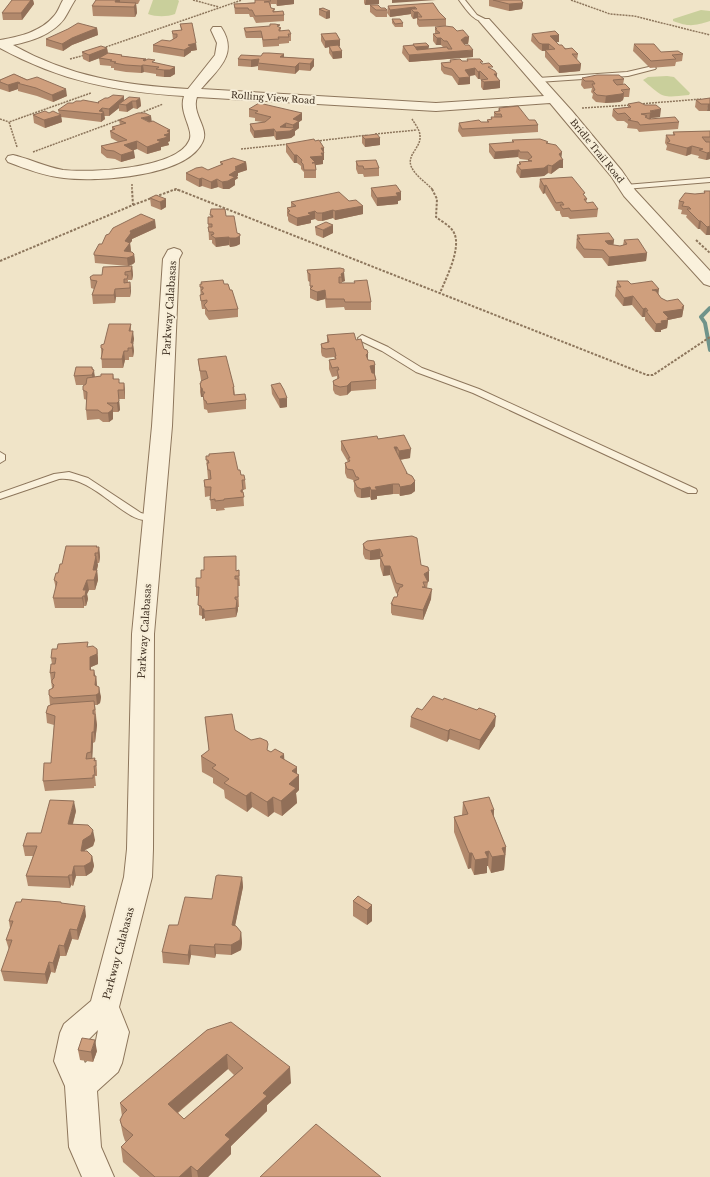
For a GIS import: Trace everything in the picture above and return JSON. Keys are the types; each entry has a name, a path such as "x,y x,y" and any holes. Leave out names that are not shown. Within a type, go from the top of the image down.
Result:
{"street":[{"path":"1,44 28,37 47,28 58,18 69,0"},
{"name":"Bridle Trail Road","path":"485,21 554,98 617,174 629,193 710,281"},
{"path":"18,157 62,174 106,175 153,168 171,162 192,149 197,141 197,132 190,116 188,105 192,93 222,54 224,44 217,30"},
{"name":"Rolling View Road","path":"1,44 26,58 80,79 110,86 144,90 406,106 456,107 554,98"},
{"name":"Parkway Calabasas","path":"98,1177 85,1147 81,1086 69,1061 75,1033 104,1007 138,877 140,849 140,692 143,634 162,426 172,259 174,253"},
{"name":"Parkway Calabasas","path":"81,1086 107,1063 114,1032 104,1007"}],"lane":[{"path":"462,0 475,16 485,21"},
{"path":"538,80 628,74 653,68"},
{"path":"625,187 710,180"},
{"path":"362,338 385,349 419,370 476,391 692,491"},
{"path":"0,455 0,460"},
{"path":"0,496 58,476 69,475 84,480 137,515 153,519"}],"path":[{"path":"193,0 219,7"},
{"path":"100,49 242,0"},
{"path":"571,0 610,14 634,16 710,35"},
{"path":"49,67 86,54"},
{"path":"0,119 9,122 110,86"},
{"path":"640,104 702,99"},
{"path":"134,115 164,104"},
{"path":"564,110 632,104"},
{"path":"406,106 420,140 410,159 411,164 419,178 435,193 437,200 436,217 453,231 457,240 451,265 440,293"},
{"path":"9,122 19,152 18,157 127,118"},
{"path":"310,142 417,130"},
{"path":"241,149 294,143"},
{"path":"131,172 133,205"},
{"path":"0,261 133,205 176,189 647,375 653,375 710,337"}],"green space":[{"path":"153,0 178,0 175,14 169,16 154,16 148,14"},
{"path":"701,10 710,11 710,21 692,25 673,21 673,19"},
{"path":"648,77 674,77 690,93 689,95 663,95 643,80"}],"building":[{"path":"12,0 31,0 21,13 2,13"},
{"path":"96,0 116,0 115,2 136,3 134,7 92,6"},
{"path":"255,0 270,0 271,1 264,2 269,2 271,8 275,9 273,12 283,11 284,15 255,16 252,10 249,10 248,8 235,8 234,4 255,3"},
{"path":"493,0 521,0 523,3 509,4"},
{"path":"433,3 446,19 419,20 417,17 422,17 418,12 414,12 411,9 417,9 415,7 390,10 388,6"},
{"path":"370,5 378,5 387,10 376,10"},
{"path":"323,8 330,11 326,12 319,9"},
{"path":"392,19 400,19 403,23 395,24"},
{"path":"78,23 97,28 72,38 62,44 46,39 68,29"},
{"path":"192,23 196,43 188,45 191,46 184,50 153,45 162,40 170,41 177,37 177,34 173,34 172,31 182,30 180,24"},
{"path":"270,24 280,25 277,26 281,28 279,31 289,30 291,34 288,34 289,37 278,37 279,39 263,40 261,31 246,32 244,28 270,26"},
{"path":"435,27 453,27 457,31 463,30 469,37 465,37 461,40 465,45 469,45 473,50 409,55 403,46 414,45 417,50 447,47 448,49 452,49 447,41 437,38 433,34 440,33 435,29 437,29"},
{"path":"555,31 559,35 550,36 565,49 572,48 578,54 572,54 581,64 559,66 545,50 555,49 549,44 539,43 532,34"},
{"path":"336,33 340,40 325,41 321,34"},
{"path":"426,43 429,46 415,47 413,44"},
{"path":"634,44 654,44 661,52 678,51 683,54 672,55 676,59 651,61"},
{"path":"338,45 342,51 332,52 329,46"},
{"path":"101,46 107,48 89,55 82,52"},
{"path":"108,53 146,59 143,60 144,61 148,59 155,60 152,62 175,67 170,70 164,70 156,69 159,67 114,63 116,62 99,58"},
{"path":"263,53 284,54 280,57 314,59 310,64 299,63 295,67 258,63 259,59 238,59 241,55 261,56"},
{"path":"460,59 462,61 468,61 467,59 480,59 483,62 480,62 482,64 489,63 493,67 488,67 495,71 497,74 494,74 500,81 484,82 481,80 488,79 475,68 465,70 470,77 459,78 452,69 444,67 441,63"},
{"path":"14,74 27,80 37,77 66,89 52,95 36,88 17,83 20,83 18,82 8,85 0,82 0,80"},
{"path":"597,75 619,75 624,79 613,80 615,83 617,85 625,84 630,89 621,90 624,93 621,94 606,96 597,95 593,91 595,90 592,84 595,84 593,81 585,81 582,78"},
{"path":"113,95 124,96 109,109 102,108 99,111 104,112 101,114 58,110 68,103 83,100 99,103 98,102"},
{"path":"129,97 140,98 126,105 119,104"},
{"path":"710,98 710,104 701,104 696,100"},
{"path":"639,102 645,105 656,105 661,109 650,111 652,112 650,113 641,114 647,116 645,117 649,119 675,117 679,122 640,125 638,122 628,120 631,119 625,113 618,114 613,109 631,107 628,104"},
{"path":"259,103 302,113 293,119 299,121 293,125 286,123 280,127 295,128 290,131 276,132 274,129 254,131 250,124 265,122 271,117 255,113 258,111 249,109"},
{"path":"518,106 529,120 535,120 538,125 462,129 459,123 479,120 481,122 489,122 487,120 492,119 491,117 502,117 501,114 496,114 494,112 500,111 499,108"},
{"path":"45,111 49,113 53,111 61,115 44,120 33,115"},
{"path":"138,113 145,113 151,116 141,118 149,122 153,121 170,130 167,131 170,133 164,135 168,137 157,140 161,142 147,147 137,141 124,145 134,151 121,155 114,151 106,150 101,146 127,140 110,131 115,129 112,127 126,123 119,120"},
{"path":"710,131 710,137 702,137 706,142 710,142 710,152 707,153 699,150 703,149 692,146 687,148 667,143 670,141 666,135 675,135 673,132"},
{"path":"377,134 380,138 365,139 362,136"},
{"path":"314,139 315,141 319,140 324,148 321,148 324,153 321,153 323,156 310,157 315,162 312,163 315,163 316,170 304,170 301,162 302,160 297,155 294,155 286,144"},
{"path":"540,139 548,142 546,143 556,145 562,152 559,154 563,160 560,160 552,166 548,165 544,168 521,170 517,165 521,164 519,162 532,161 528,160 532,157 528,152 520,152 519,150 495,152 489,144 514,142 512,140"},
{"path":"233,158 246,162 235,167 238,168 235,169 237,170 229,175 235,177 228,181 222,182 217,179 211,182 202,178 199,179 186,173 202,167 208,170 223,164 220,162"},
{"path":"376,160 379,168 364,169 363,166 358,166 356,161"},
{"path":"572,177 585,193 583,194 587,199 584,199 587,203 593,202 598,209 571,211 569,208 563,209 560,205 564,205 562,202 556,203 546,185 544,186 540,179"},
{"path":"396,185 401,192 396,193 398,196 377,198 371,188"},
{"path":"704,191 710,191 710,226 707,227 687,209 691,209 689,207 682,206 684,202 679,201 685,193 705,193"},
{"path":"339,192 349,201 356,200 363,206 322,213 317,213 315,211 308,213 311,215 297,218 288,212 290,211 287,208 296,206 291,202"},
{"path":"156,195 166,199 160,202 150,198"},
{"path":"211,209 225,209 226,216 234,216 237,233 240,234 240,236 236,238 215,238 211,235 214,234 213,232 209,232 208,227 212,227 212,224 208,224 208,217 213,217 210,215"},
{"path":"141,214 155,220 130,231 131,233 125,241 130,243 124,251 132,252 134,254 133,256 127,258 94,255 99,244 102,244 106,235 109,234 113,228"},
{"path":"326,222 333,225 323,230 315,227"},
{"path":"609,233 614,240 605,241 608,244 620,246 627,244 624,240 638,239 647,253 609,257 603,250 584,249 577,239 580,239 577,235"},
{"path":"132,266 131,271 125,272 125,275 128,275 127,279 124,279 124,283 130,282 130,288 115,289 114,295 92,295 97,281 91,280 90,277 93,275 102,275 103,267"},
{"path":"344,269 344,272 341,274 342,277 339,277 339,283 355,283 354,281 367,280 371,302 345,302 344,299 326,299 325,290 317,292 310,289 313,286 310,286 310,274 307,270"},
{"path":"223,280 224,284 228,284 230,290 232,290 238,309 208,311 204,305 207,300 201,301 200,295 204,294 201,290 203,287 200,287 200,284 202,284 201,282"},
{"path":"617,281 628,281 631,284 652,281 659,289 652,290 656,291 661,298 667,301 678,299 684,306 682,307 683,309 663,312 669,318 667,318 668,320 661,321 662,323 656,324 646,311 648,311 646,308 643,309 633,296 624,298 616,287 621,287"},
{"path":"109,324 131,324 129,331 133,331 131,343 133,343 132,348 128,348 128,351 124,351 122,359 101,359 103,349 101,348 101,345 104,344"},
{"path":"354,333 356,340 361,339 364,349 367,350 368,353 366,355 368,360 374,361 375,365 370,366 376,380 351,382 347,386 340,387 334,385 333,381 339,378 337,370 339,370 338,367 332,368 329,360 336,359 334,348 322,348 321,344 329,342 327,335"},
{"path":"226,356 234,387 234,395 245,394 246,400 207,404 203,395 205,392 203,392 200,383 208,378 206,371 200,371 198,359"},
{"path":"76,367 92,367 94,370 92,375 74,376"},
{"path":"101,374 113,374 113,379 119,379 119,383 124,383 124,390 118,390 119,401 117,403 107,403 113,407 108,413 102,413 98,410 86,410 87,392 83,390 83,386 86,384 87,378 101,376"},
{"path":"280,383 287,398 279,399 271,385"},
{"path":"404,435 411,449 399,451 397,447 394,447 406,473 412,476 415,481 411,485 400,487 399,484 393,484 375,487 377,490 371,490 370,487 361,489 357,487 354,481 359,479 356,477 353,470 347,469 345,463 350,461 348,458 350,458 341,441 377,436 378,439"},
{"path":"234,452 238,470 240,470 241,475 244,475 245,480 242,480 243,490 241,490 241,492 243,492 244,497 215,501 215,499 210,500 211,487 205,487 204,480 211,479 210,470 208,470 207,463 209,463 208,460 206,460 206,456 209,456 209,454"},
{"path":"412,536 417,538 421,565 428,567 429,571 424,574 428,582 423,582 425,587 422,587 432,589 423,610 391,604 394,597 397,597 400,587 403,585 396,583 390,566 384,566 380,557 383,556 380,549 370,551 365,549 363,544 367,541"},
{"path":"66,546 99,547 98,553 95,553 96,556 93,570 97,570 94,580 87,580 83,590 86,590 85,596 82,598 53,598 57,582 54,580 56,573 58,573 60,564 62,564"},
{"path":"236,556 236,571 239,570 239,576 235,576 235,579 238,579 238,597 235,597 237,600 236,608 204,611 201,606 198,605 199,587 196,587 196,578 201,578 201,570 204,570 204,557"},
{"path":"88,642 87,647 93,646 97,649 97,654 90,657 90,670 94,670 94,676 96,676 95,685 99,687 99,693 96,695 53,698 49,695 49,690 53,688 54,685 52,680 55,672 50,673 51,664 55,664 56,658 51,658 52,649 57,649 58,644"},
{"path":"433,696 443,700 444,698 477,710 479,708 495,714 494,715 496,716 480,740 450,729 448,731 411,717 417,708 422,710"},
{"path":"94,701 94,732 92,732 91,752 87,753 86,759 95,758 95,775 93,775 93,778 43,781 44,763 51,763 55,716 46,713 48,706 53,704"},
{"path":"232,714 235,730 251,740 260,738 267,741 267,750 271,752 275,749 284,754 280,757 297,767 292,771 299,775 289,784 296,788 281,801 273,797 267,802 251,792 246,796 224,783 229,779 212,768 216,765 201,756 209,750 205,717"},
{"path":"489,797 494,810 491,810 506,847 502,848 505,855 492,857 489,851 485,852 488,858 475,860 472,853 469,853 454,817 468,814 463,802"},
{"path":"50,800 74,801 68,824 88,825 93,830 91,835 83,840 81,851 87,851 92,856 91,862 84,866 74,866 72,875 69,875 68,877 26,876 37,846 23,846 27,833 41,833"},
{"path":"216,876 242,877 232,925 236,926 241,932 240,940 231,945 215,944 214,947 190,945 188,955 162,952 169,925 178,925 185,897 212,899"},
{"path":"358,896 372,905 367,910 353,901"},
{"path":"22,899 61,902 85,906 77,930 70,929 64,946 59,945 53,963 49,962 45,974 1,971 12,940 6,940 13,921 9,921 16,902 21,902"},
{"path":"231,1022 290,1067 263,1093 267,1096 225,1135 230,1139 197,1171 191,1166 179,1177 155,1177 121,1147 133,1135 122,1126 120,1120 127,1110 120,1103 207,1030","holes":["227,1054 243,1068 184,1119 168,1104"]},
{"path":"82,1038 95,1040 91,1052 78,1050"},
{"path":"316,1124 381,1177 260,1177"}],"waterway":[{"path":"710,308 701,317 705,323 710,350"}]}
